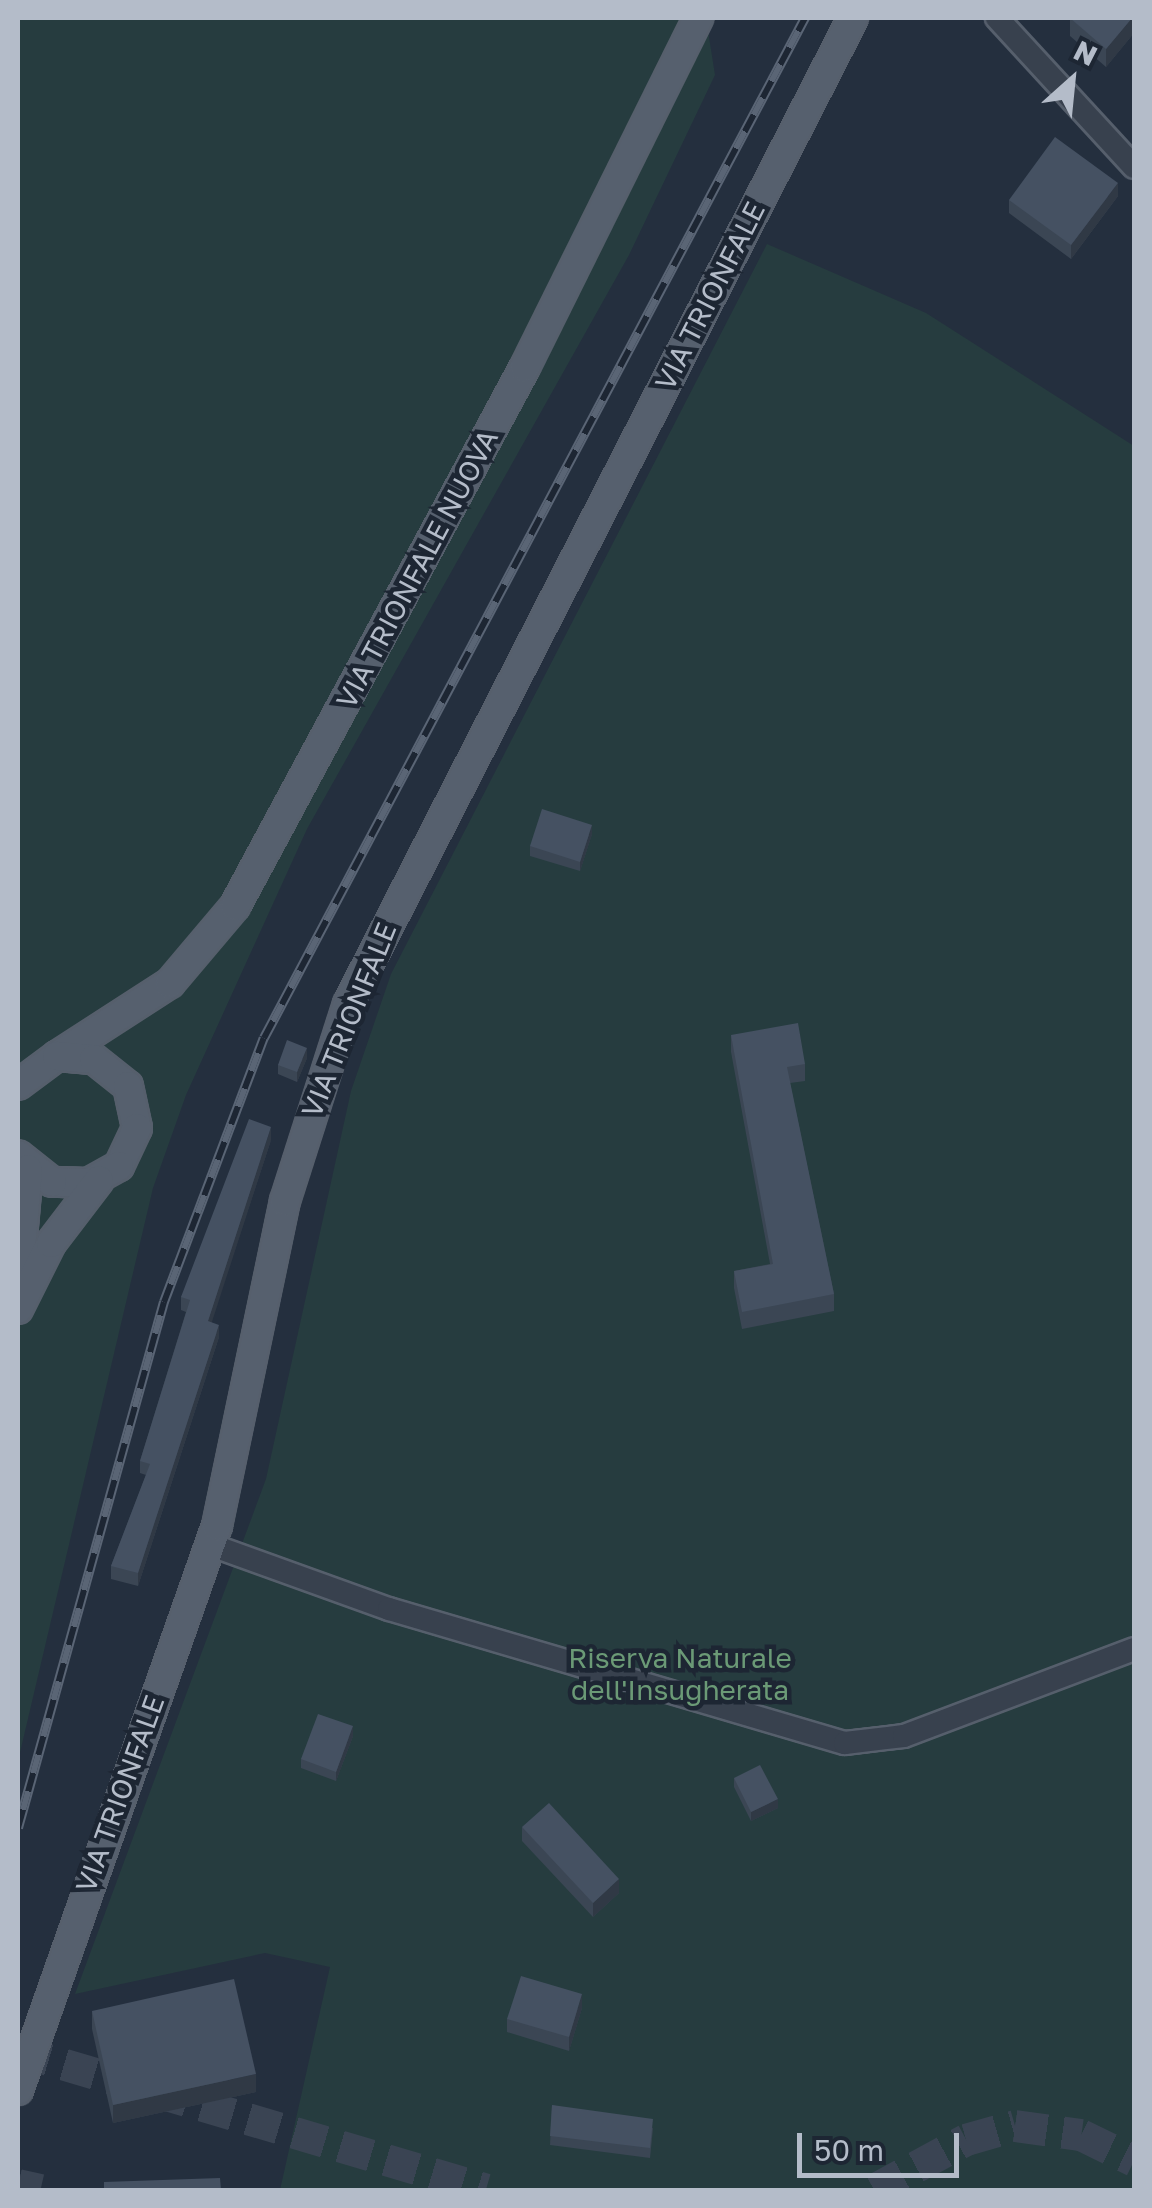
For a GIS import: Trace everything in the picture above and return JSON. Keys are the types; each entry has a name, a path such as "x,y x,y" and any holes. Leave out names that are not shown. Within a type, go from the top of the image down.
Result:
{"main road":[{"name":"VIA TRIONFALE NUOVA","path":"18,1085 170,984 235,906 516,384 684,31 698,18"},
{"name":"VIA TRIONFALE","path":"18,2090 211,1546 285,1201 348,1004 853,18"},
{"path":"18,1309 51,1243 99,1180 132,1146 133,1096 94,1058 57,1056"},
{"path":"18,1284 23,1162 64,1185 99,1180"}],"street":[{"path":"997,18 1134,167"},
{"path":"211,1546 376,1604 845,1742 904,1736 1134,1649"}],"green space":[{"path":"18,18 706,18 715,75 629,255 307,829 186,1095 153,1188 18,1761"},
{"name":"Riserva Naturale dell'Insugherata","path":"767,244 926,313 1134,446 1134,2190 280,2190 330,1967 265,1953 75,1994 266,1479 351,1091 391,974"}],"building":[{"path":"1070,18 1132,18 1106,49"},
{"path":"1055,137 1118,183 1071,245 1009,200"},
{"path":"542,809 592,825 580,862 530,846"},
{"path":"798,1023 805,1064 787,1067 834,1294 742,1312 734,1271 773,1264 731,1035"},
{"path":"287,1040 307,1048 297,1072 278,1065"},
{"path":"249,1119 271,1127 208,1321 219,1325 138,1573 111,1566 150,1464 140,1461 190,1300 181,1297"},
{"path":"318,1714 353,1726 336,1772 301,1759"},
{"path":"760,1765 778,1799 751,1812 734,1778"},
{"path":"549,1803 619,1879 593,1903 522,1827"},
{"path":"521,1976 582,1994 569,2037 507,2019"},
{"path":"234,1979 256,2074 113,2105 92,2011"},
{"path":"552,2105 653,2119 650,2148 550,2136"},
{"path":"220,2178 221,2190 104,2190 104,2182"}],"tunnel":[{"path":"18,2051 486,2190"},
{"path":"874,2190 966,2140 1015,2126 1081,2135 1134,2161"},
{"path":"18,2185 40,2190"}],"railway":[{"path":"18,1828 164,1302 264,1038 805,18"}]}
